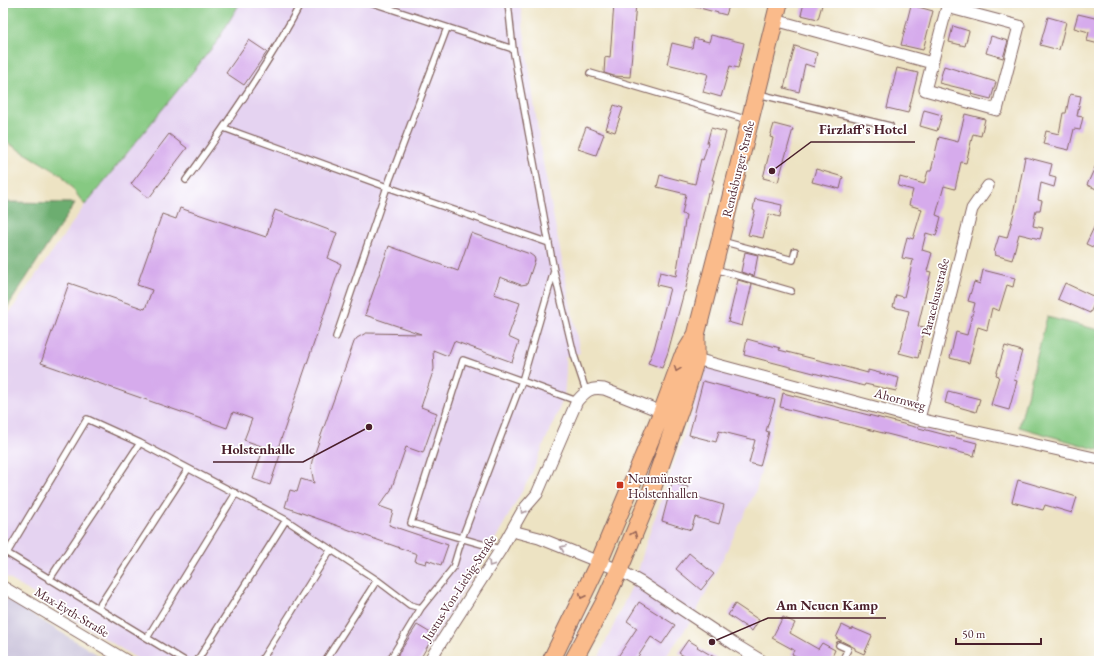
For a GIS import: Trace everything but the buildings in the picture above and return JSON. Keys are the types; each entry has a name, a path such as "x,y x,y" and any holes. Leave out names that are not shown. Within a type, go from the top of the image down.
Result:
{"main road":[{"name":"Rendsburger Straße","path":"573,661 604,603 619,570 650,495 684,398 696,359 696,335 779,3"},
{"name":"Rendsburger Straße","path":"551,661 600,562 662,412 682,358 696,335"}],"street":[{"path":"947,7 1019,26 997,110 925,90 932,63 947,7"},
{"path":"774,20 932,63"},
{"name":"Paracelsusstraße","path":"919,419 972,209 988,186"},
{"name":"Ahornweg","path":"696,359 919,419 1099,459"},
{"path":"586,391 597,388 604,389 662,412 673,408 684,398"},
{"name":"Justus-Von-Liebig-Straße","path":"429,661 501,549 523,510 538,494 577,401 586,391"},
{"name":"Rendsburger Straße","path":"662,412 666,419 669,443"},
{"name":"Justus-Von-Liebig-Straße","path":"512,531 539,538 600,562"},
{"path":"600,562 634,578 762,661"},
{"name":"Max-Eyth-Straße","path":"3,587 127,661"}],"lane":[{"path":"186,180 224,128 288,28 301,3"},
{"path":"373,3 513,49"},
{"path":"508,3 513,49 554,271 574,355 586,391"},
{"path":"336,337 387,187 447,28"},
{"path":"590,74 750,121"},
{"path":"757,93 890,126"},
{"path":"224,128 387,187 549,243"},
{"path":"720,241 793,260 795,251"},
{"path":"713,268 791,290"},
{"path":"389,661 421,608 453,568 462,538 522,381 554,271"},
{"path":"501,549 411,523 463,360 577,401"},
{"path":"185,661 49,580 7,553 88,420 140,443 286,520 377,580 410,605 421,608"},
{"path":"49,580 140,443"},
{"path":"98,608 188,468"},
{"path":"147,638 236,493"},
{"path":"197,661 286,520"},
{"path":"261,661 331,549"},
{"path":"325,661 377,580"},
{"path":"839,645 848,649 842,661"}],"shaded area":[{"path":"240,3 520,3 541,152 580,353 565,357 566,372 564,397 531,475 491,547 421,661 141,661 3,575 3,322 85,205 216,43"},
{"path":"707,365 784,382 756,491 694,617 663,661 597,661 637,575 646,543"},
{"path":"3,597 108,661 3,661"}],"green space":[{"path":"3,3 240,3 216,43 85,205 62,175 3,140"},
{"path":"3,202 75,203 3,314"},
{"path":"1047,317 1099,330 1099,450 1019,427"}],"place":[{"name":"Firzlaff's Hotel","path":"772,171"},
{"name":"Holstenhalle","path":"369,427"},
{"name":"Neumünster Holstenhallen","path":"620,485"},
{"name":"Am Neuen Kamp","path":"712,642"}]}
